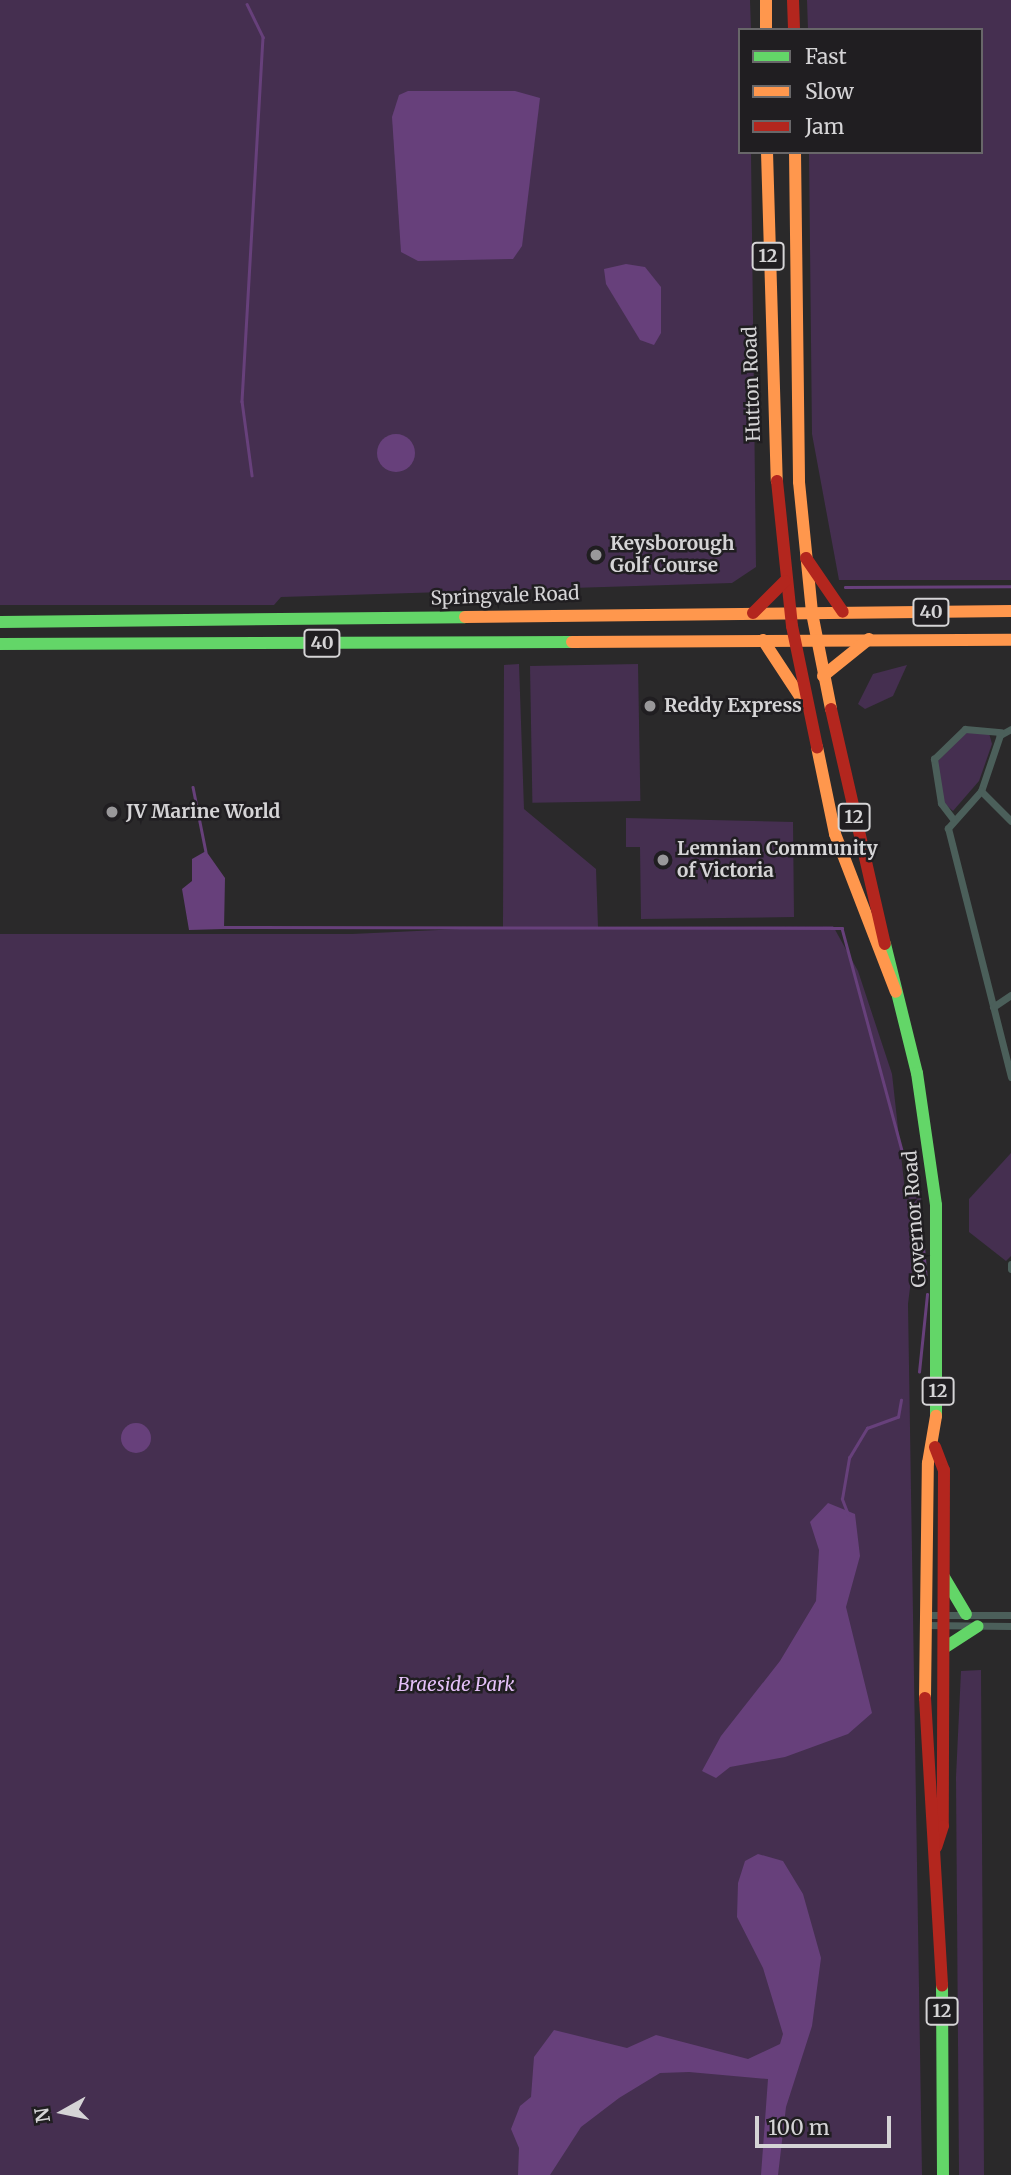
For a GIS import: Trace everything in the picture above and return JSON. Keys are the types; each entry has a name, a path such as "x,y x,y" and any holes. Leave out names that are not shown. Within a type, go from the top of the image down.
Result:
{"main road":[{"path":"766,0 766,28"},
{"path":"793,0 794,28"},
{"name":"Hutton Road","path":"767,154 772,433 790,613"},
{"name":"12","path":"795,154 798,457 812,613"},
{"path":"806,558 843,612"},
{"path":"752,612 785,581"},
{"name":"Springvale Road","path":"0,622 1011,611"},
{"name":"Governor Road","path":"790,613 805,704 841,856 885,977 897,992"},
{"name":"Governor Road","path":"812,613 823,676 922,1101 936,1205 935,1447 944,1471 943,1826 936,1847"},
{"path":"823,676 869,639"},
{"path":"764,640 805,704"},
{"name":"40","path":"0,644 1011,640"},
{"name":"Governor Road","path":"935,1447 928,1463 925,1620 928,1794 936,1847 943,2175"},
{"path":"944,1577 966,1614"},
{"path":"944,1648 978,1626"}],"street":[{"path":"953,819 941,803 934,759 966,728 1001,732 1011,729"},
{"path":"1001,732 981,791 953,819 949,831 1011,1077"},
{"path":"981,791 1011,821"},
{"path":"993,1007 1011,995"},
{"path":"944,1620 966,1614 1011,1615"},
{"path":"925,1620 944,1620 978,1626 1011,1626"}],"green space":[{"name":"Keysborough Golf Course","path":"0,0 750,0 751,28 738,28 738,154 751,154 756,567 732,583 281,597 274,605 0,605"},
{"path":"807,0 1011,0 1011,580 839,580 812,434 809,154 983,154 983,28 808,28"},
{"name":"Braeside Park","path":"519,664 524,809 596,869 598,927 833,926 858,971 892,1074 905,1191 922,1191 908,1304 922,2175 0,2175 0,934 352,934 503,927 504,665"},
{"path":"638,664 640,801 532,803 530,666"},
{"path":"907,665 893,696 865,709 858,704 873,674"},
{"path":"965,733 989,733 992,744 979,781 953,811 944,803 936,763"},
{"path":"626,818 793,822 794,917 641,919 640,847 626,847"},
{"path":"1011,1153 1011,1256 1006,1261 969,1232 969,1199"},
{"path":"981,1670 984,2175 959,2175 956,1777 961,1671"}],"shaded area":[{"path":"408,91 515,91 540,98 522,246 513,259 418,261 401,252 392,117 399,95"},
{"path":"626,264 645,267 661,287 661,333 654,345 640,340 606,284 604,269"},
{"path":"396,434 410,439 415,453 410,467 396,472 382,467 377,453 382,439"},
{"path":"206,851 225,878 224,929 189,930 182,889 192,881 192,859"},
{"path":"136,1423 147,1427 151,1438 147,1449 136,1453 125,1449 121,1438 125,1427"},
{"path":"828,1503 855,1514 860,1556 846,1607 872,1713 848,1734 785,1757 730,1767 716,1778 702,1771 721,1736 780,1661 816,1601 819,1550 810,1522"},
{"path":"758,1854 783,1861 803,1894 821,1958 812,2026 786,2107 778,2175 761,2175 768,2079 689,2072 660,2073 619,2098 581,2127 550,2175 518,2175 519,2148 511,2129 520,2106 531,2097 534,2057 554,2030 627,2048 656,2035 748,2059 780,2044 783,2034 763,1968 737,1917 738,1883 745,1861"}],"waterway":[{"path":"247,4 263,37 242,401 252,475"},
{"path":"845,587 1011,586"},
{"path":"193,787 206,852"},
{"path":"223,927 842,928 902,1150"},
{"path":"920,1207 926,1275"},
{"path":"919,1372 927,1294"},
{"path":"848,1515 842,1499 849,1458 867,1428 898,1417 901,1400"}],"traffic: fast":[{"path":"0,622 465,617"},
{"path":"0,644 572,642"},
{"path":"885,944 917,1073 936,1205 936,1416"},
{"path":"944,1577 966,1614"},
{"path":"944,1648 978,1626"},
{"path":"942,1985 943,2175"}],"traffic: slow":[{"path":"766,0 766,28"},
{"path":"767,154 777,481"},
{"path":"795,154 799,482 812,613 831,709"},
{"path":"465,617 1011,611"},
{"path":"823,676 869,639"},
{"path":"763,640 805,704"},
{"path":"572,642 1011,640"},
{"path":"817,747 835,834 896,992"},
{"path":"925,1698 928,1463 936,1416"}],"traffic: jam":[{"path":"793,0 794,28"},
{"path":"777,481 792,626 817,747"},
{"path":"806,558 843,612"},
{"path":"753,613 785,581"},
{"path":"831,709 885,944"},
{"path":"935,1447 944,1470 943,1826 936,1847"},
{"path":"925,1698 942,1985"}],"place":[{"name":"Keysborough Golf Course","path":"596,555"},
{"name":"Reddy Express","path":"650,706"},
{"name":"JV Marine World","path":"112,812"},
{"name":"Lemnian Community of Victoria","path":"663,860"}]}
